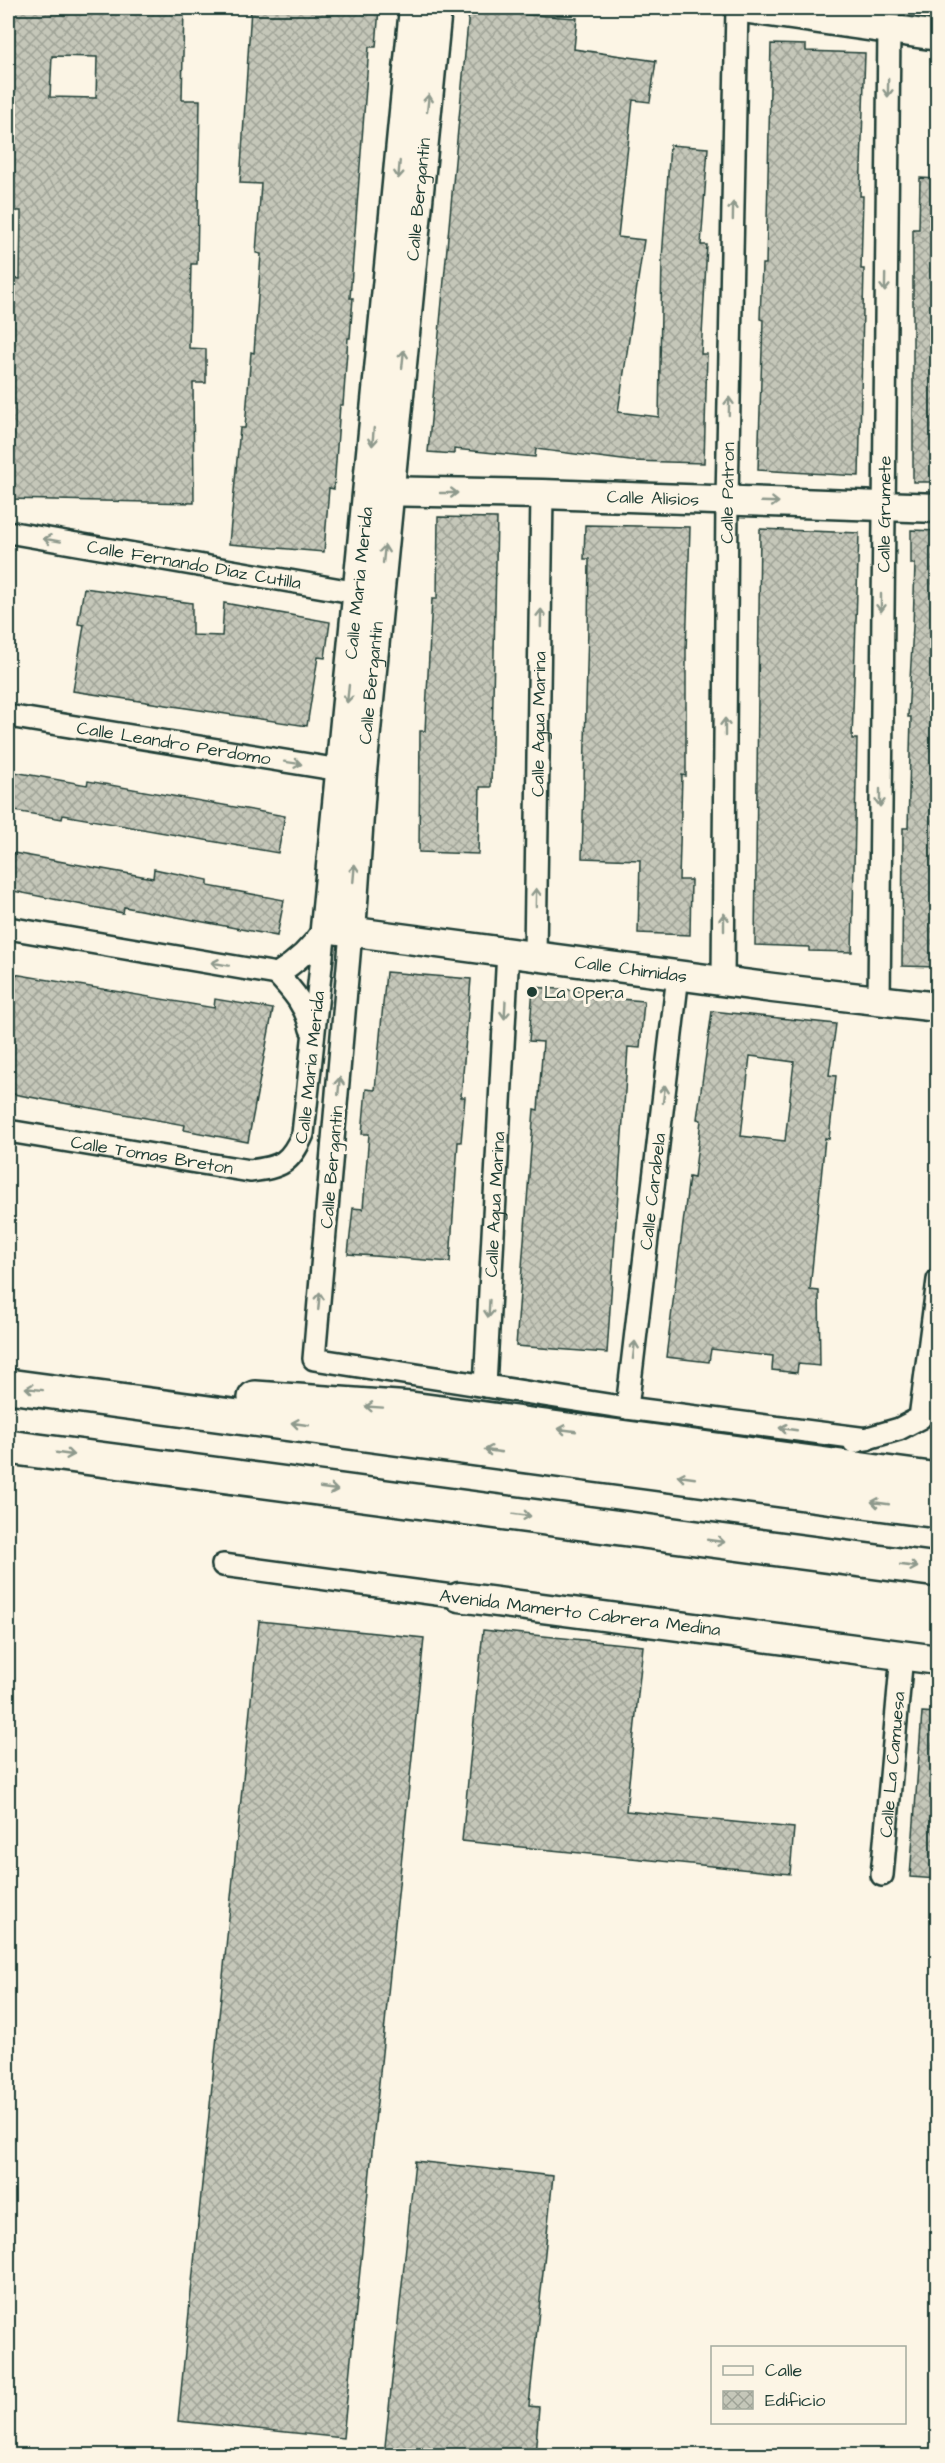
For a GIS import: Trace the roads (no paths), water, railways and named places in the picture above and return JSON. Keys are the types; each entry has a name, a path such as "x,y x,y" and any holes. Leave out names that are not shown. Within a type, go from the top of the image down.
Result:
{"highway":[{"path":"8,1386 938,1511"},
{"path":"154,1404 261,1398 411,1409 938,1480"},
{"path":"8,1447 938,1570"}],"street":[{"path":"400,275 414,8"},
{"name":"Calle Bergantin","path":"437,8 400,275 369,595 362,772 338,930 314,1359 485,1386"},
{"name":"Calle Patron","path":"723,981 727,500 737,8"},
{"path":"742,8 938,36"},
{"name":"Calle Grumete","path":"879,1000 882,506 889,29"},
{"name":"Calle Alisios","path":"379,491 542,494 938,508"},
{"name":"Calle Agua Marina","path":"485,1386 522,953 542,494"},
{"name":"Calle Fernando Diaz Cutilla","path":"8,532 369,595"},
{"name":"Calle Maria Merida","path":"293,1156 303,1134 313,1040 338,930 340,770 369,595"},
{"name":"Calle Leandro Perdomo","path":"8,716 340,770"},
{"path":"8,928 278,974 296,994 308,1014 313,1040"},
{"path":"278,974 295,963 312,946 338,930"},
{"name":"Calle Chimidas","path":"338,930 723,981 938,1006"},
{"name":"Calle Carabela","path":"627,1408 678,975"},
{"name":"Calle Tomas Breton","path":"8,1131 250,1171 274,1168 293,1156"},
{"path":"601,1435 669,1434 759,1445 824,1448 899,1430 920,1418 938,1280"},
{"path":"485,1386 627,1408 867,1439"},
{"name":"Avenida Mamerto Cabrera Medina","path":"223,1565 938,1660"},
{"name":"Calle La Camuesa","path":"882,1875 902,1655"}],"place":[{"name":"La Opera","path":"532,992"}]}
